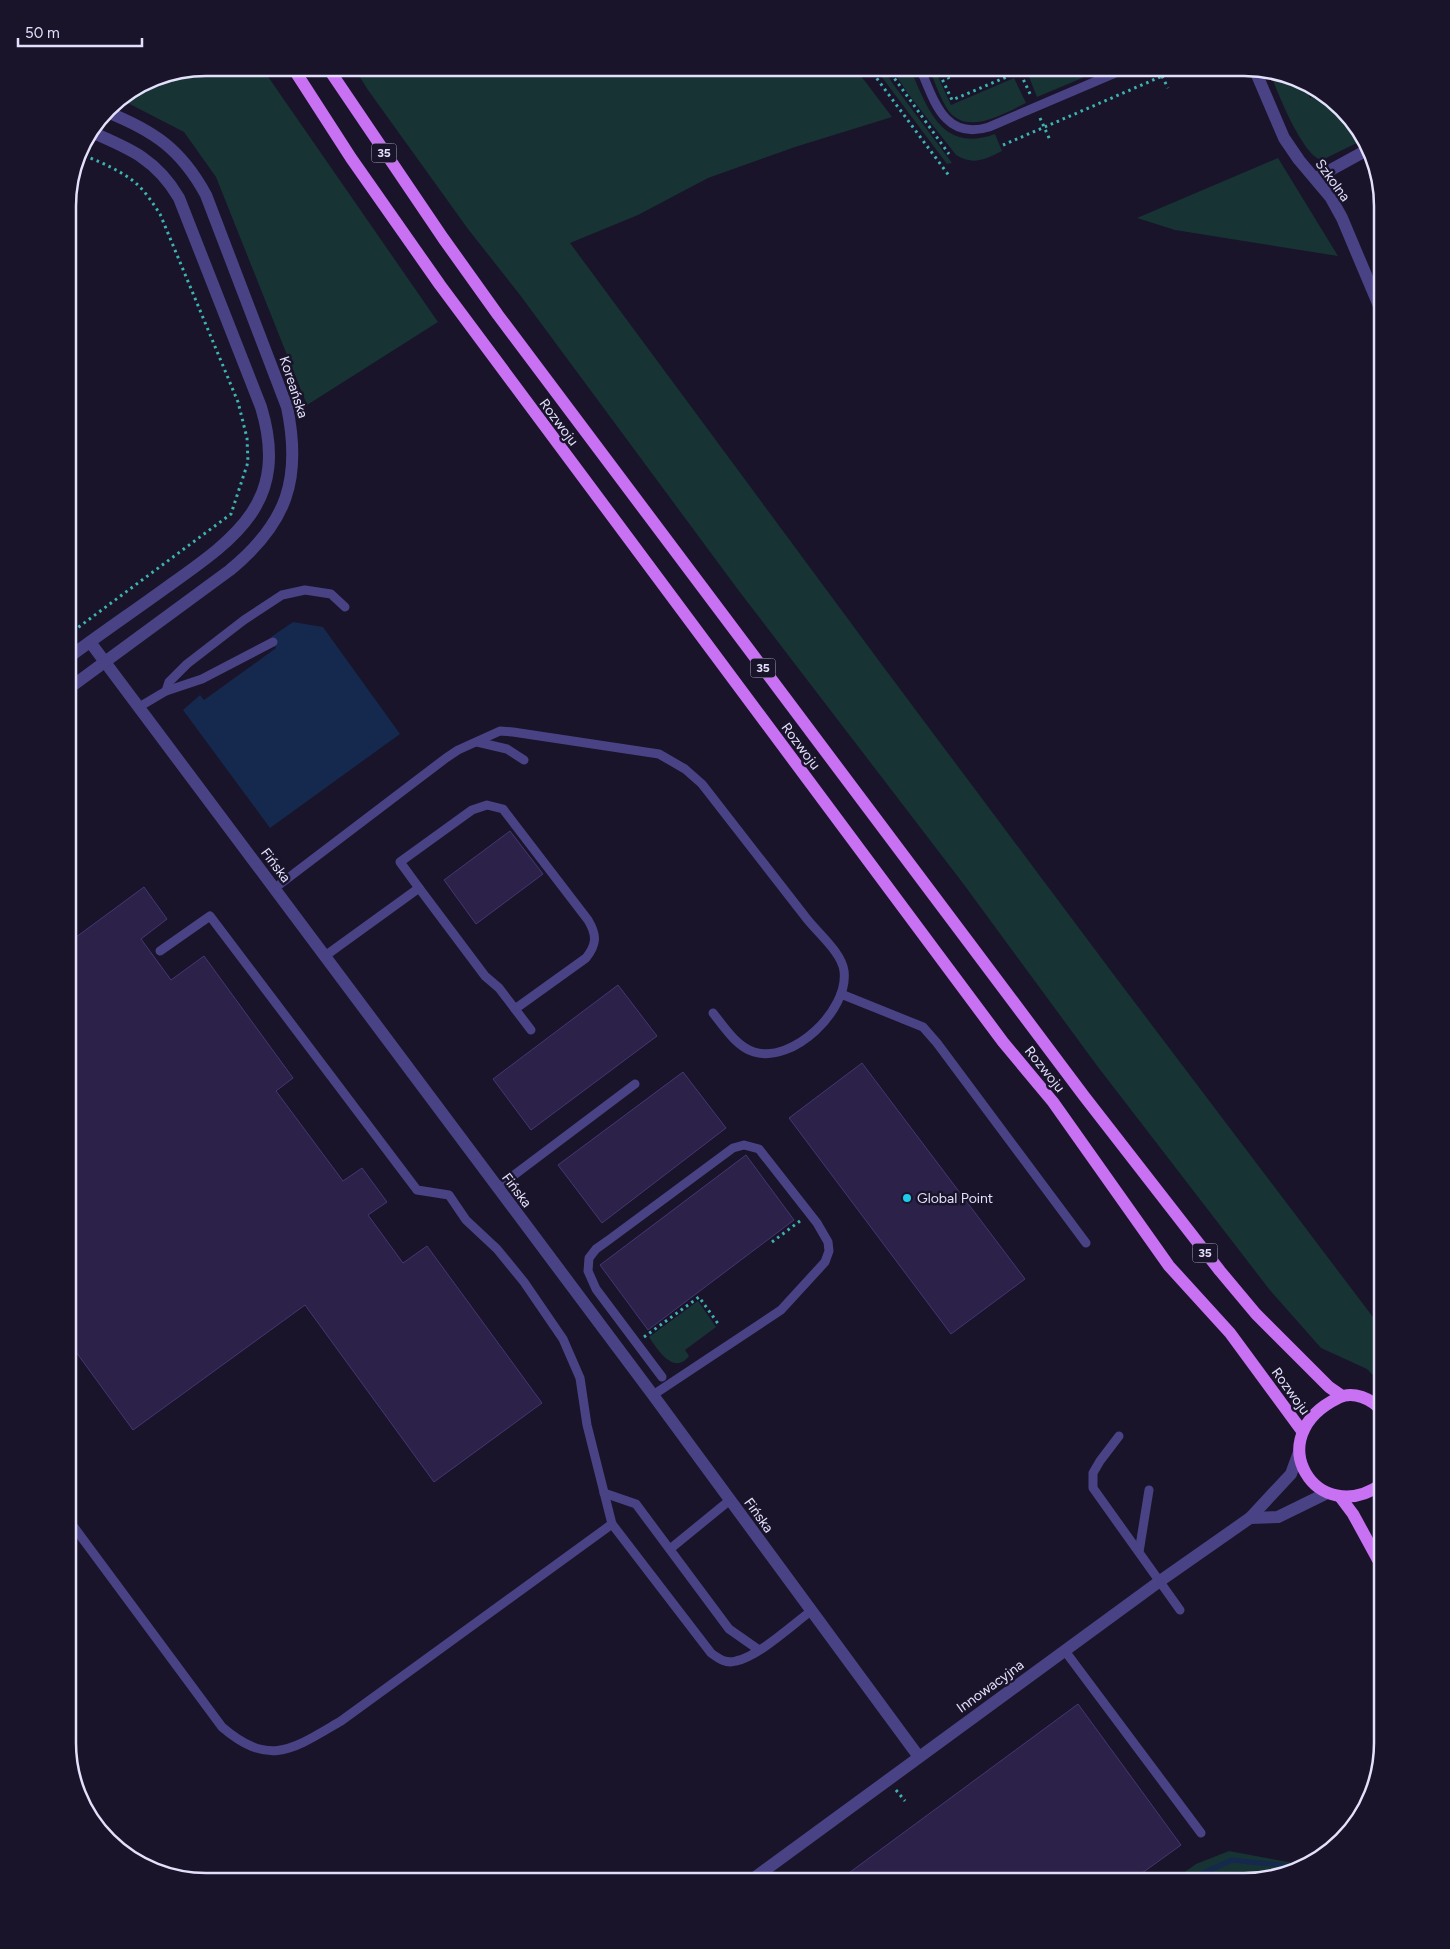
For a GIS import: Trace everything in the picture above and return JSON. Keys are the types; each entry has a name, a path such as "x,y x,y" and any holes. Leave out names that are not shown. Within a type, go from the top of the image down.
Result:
{"main road":[{"name":"Rozwoju","path":"298,76 351,158 491,355 1003,1042 1053,1102 1169,1266 1230,1333 1302,1431"},
{"name":"Rozwoju","path":"333,76 406,185 498,315 1090,1104 1181,1223 1256,1314 1329,1387 1342,1396"},
{"path":"1374,1404 1357,1395 1342,1396 1322,1406 1314,1413 1302,1431 1299,1452 1309,1477 1327,1493 1341,1498 1368,1493 1374,1489"},
{"path":"1341,1498 1353,1514 1374,1552"}],"street":[{"name":"Szkolna","path":"1258,78 1284,138 1299,160 1331,198 1342,218 1374,293"},
{"name":"Koreańska","path":"77,683 230,570 253,550 270,529 284,504 292,471 294,451 287,407 202,187 186,164 168,145 140,125 114,115"},
{"path":"77,652 216,552 238,532 264,490 270,458 266,425 261,407 179,198 161,172 144,157 98,135"},
{"path":"1316,178 1362,153"},
{"name":"Fińska","path":"90,642 653,1395 919,1757"},
{"name":"Innowacyjna","path":"761,1873 1160,1581 1250,1518 1291,1474 1299,1452"},
{"path":"1250,1518 1278,1516 1327,1493"}],"lane":[{"path":"924,77 936,105 945,118 958,127 973,130 989,127 1106,77"},
{"path":"166,691 169,682 187,664 244,620 282,595 306,590 331,594 346,607"},
{"path":"139,707 166,691 202,679 273,642"},
{"path":"275,888 446,758 500,731 659,754 685,769 702,784 809,922 835,951 844,970 841,994 835,1008 820,1028 800,1043 772,1054 753,1052 735,1040 713,1014"},
{"path":"477,742 507,750 524,760"},
{"path":"515,1009 586,958 592,950 595,931 504,809 487,805 472,810 400,862 485,976 499,988 530,1030"},
{"path":"325,956 419,888"},
{"path":"160,951 210,916 417,1190 449,1196 466,1220 496,1249 518,1276 563,1339 580,1378 587,1425 612,1524 711,1653 722,1661 736,1662 759,1650 812,1611"},
{"path":"841,994 923,1027 938,1043 1086,1243"},
{"path":"497,1188 635,1084"},
{"path":"653,1395 781,1310 826,1262 829,1251 828,1242 759,1149 744,1145 733,1148 596,1250 589,1258 588,1271 596,1289 662,1377"},
{"path":"1119,1436 1093,1473 1093,1488 1180,1610"},
{"path":"1139,1552 1149,1490"},
{"path":"604,1493 636,1504 729,1629 759,1650"},
{"path":"670,1549 730,1500"},
{"path":"76,1530 222,1727 238,1740 256,1749 280,1752 306,1741 341,1720 612,1524"},
{"path":"1065,1651 1201,1833"}],"path":[{"path":"876,77 950,177"},
{"path":"893,77 949,154"},
{"path":"941,77 952,100 1007,77"},
{"path":"1003,145 1160,77"},
{"path":"1162,77 1168,88"},
{"path":"77,628 230,514 248,462 247,438 238,402 160,214 148,196 132,180 98,161 86,157"},
{"path":"772,1242 809,1214"},
{"path":"644,1337 699,1297 719,1325"}],"green space":[{"path":"268,76 438,322 307,405 216,177 184,132 127,103 156,86 189,77"},
{"path":"359,76 862,77 892,117 795,147 708,178 638,215 570,243 885,669 1374,1318 1374,1376 1367,1369 1321,1348 1269,1289 1098,1067 962,882 739,591 520,295 468,229"},
{"path":"881,77 888,77 952,163 947,164"},
{"path":"897,77 914,77 930,111 949,132 961,138 977,139 995,134 1002,151 985,159 974,161 956,155"},
{"path":"932,77 938,77 951,105 1014,78 1026,103 984,121 963,121 954,116 946,107"},
{"path":"1029,77 1085,77 1037,97"},
{"path":"1273,80 1286,83 1301,90 1308,93 1310,98 1313,97 1342,120 1357,143 1322,160 1315,156 1299,136"},
{"path":"1278,158 1338,256 1175,230 1137,218"},
{"path":"698,1301 716,1327 685,1350 689,1356 683,1361 678,1363 672,1362 661,1354 649,1337"},
{"path":"1229,1851 1293,1863 1269,1870 1244,1873 1183,1873 1196,1864"}],"water":[{"path":"293,622 323,627 400,734 270,828 183,710 200,695 204,700 276,648 271,637"}],"building":[{"path":"510,831 543,874 476,924 444,880"},
{"path":"144,887 167,919 141,939 171,980 204,956 293,1078 276,1091 343,1181 362,1168 387,1202 368,1215 403,1263 427,1246 542,1403 434,1482 305,1305 133,1430 76,1352 77,937"},
{"path":"618,985 657,1036 531,1130 493,1079"},
{"name":"Global Point","path":"862,1063 1025,1279 951,1334 789,1118"},
{"path":"683,1072 726,1128 602,1223 558,1165"},
{"path":"746,1155 794,1220 648,1330 600,1265"},
{"path":"1078,1704 1181,1845 1142,1873 849,1873"}],"waterway":[{"path":"1203,1873 1232,1860 1286,1866"}],"place":[{"name":"Global Point","path":"907,1198"}]}
